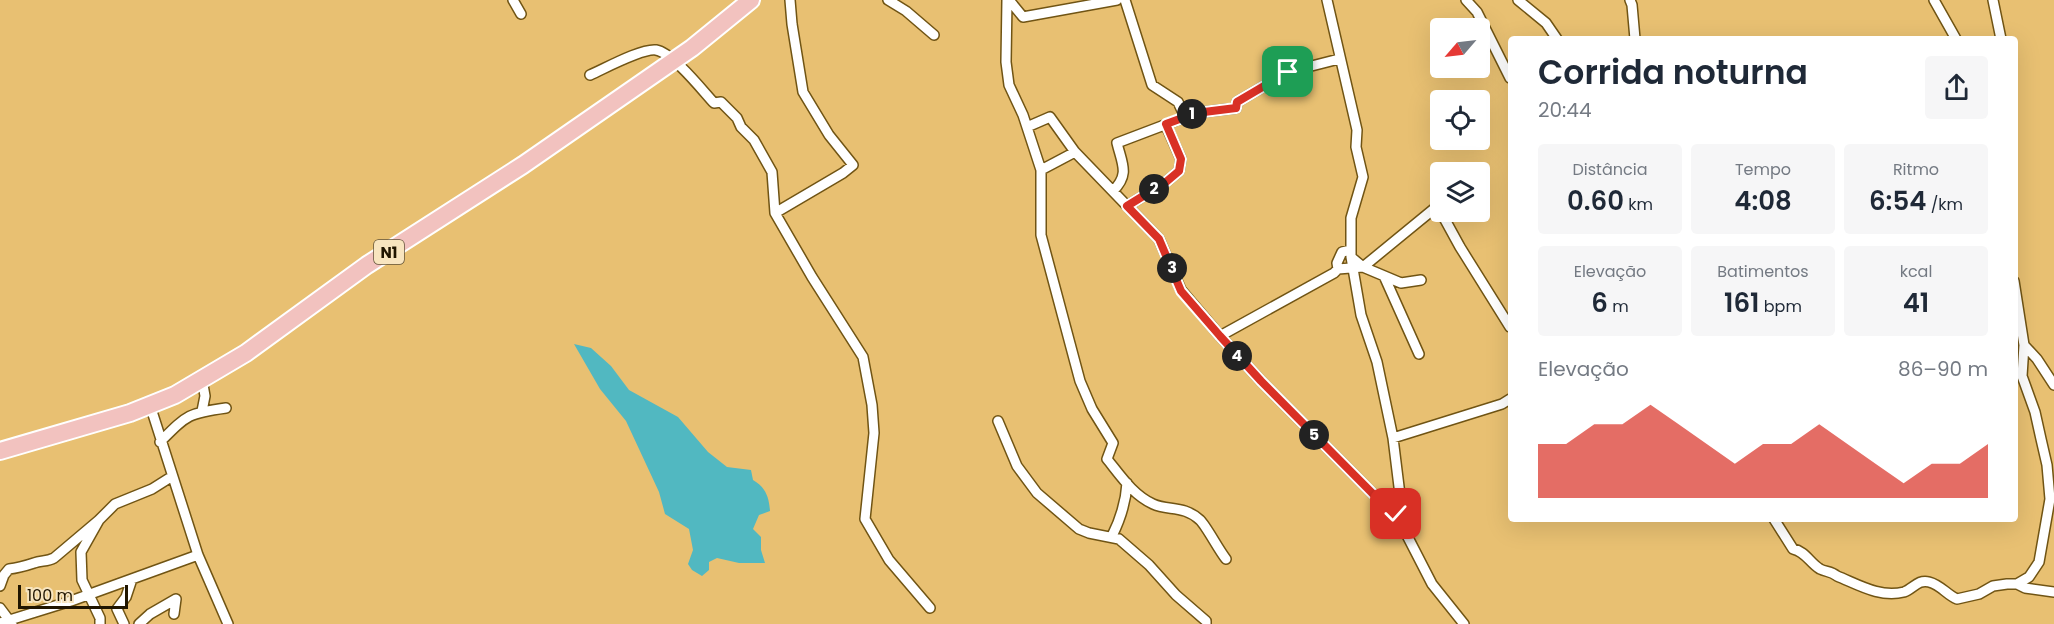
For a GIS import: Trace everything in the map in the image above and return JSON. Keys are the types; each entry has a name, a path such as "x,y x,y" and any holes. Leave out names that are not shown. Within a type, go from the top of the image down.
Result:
{"highway":[{"name":"N1","path":"0,451 130,413 175,395 246,353 367,265 513,171 674,60 751,0"}],"street":[{"path":"513,0 521,14"},
{"path":"775,213 843,173 852,165 829,135 803,92 790,0"},
{"path":"888,0 906,11 934,35"},
{"path":"1008,0 1023,17 1116,0"},
{"path":"1008,0 1006,62 1009,85 1028,127 1041,170 1041,235 1080,381 1092,410 1113,443 1107,459 1135,493 1154,505 1174,507 1201,521 1226,559"},
{"path":"1125,0 1152,85 1178,102 1185,117"},
{"path":"1327,0 1357,130 1356,147 1363,177 1351,219 1354,260 1361,315 1377,362 1393,438 1402,511 1396,514"},
{"path":"1466,0 1477,12 1508,74"},
{"path":"1518,0 1546,23 1555,36"},
{"path":"1630,0 1635,36"},
{"path":"1934,0 1954,36"},
{"path":"1993,0 2000,36"},
{"path":"590,75 635,54 656,50 674,60 714,103 721,102 754,140 772,172 775,213 812,277 863,357 872,405 874,433 865,519 889,561 930,608"},
{"path":"1113,191 1122,182 1124,171 1117,143 1196,113 1236,108 1237,102 1288,72 1339,58"},
{"path":"1028,127 1050,117 1075,152 1159,239 1181,291 1261,381 1389,510 1396,514 1432,584 1464,624"},
{"path":"1127,206 1166,182 1179,171 1181,159 1166,124"},
{"path":"1041,170 1075,152"},
{"path":"1220,336 1334,273 1435,207 1443,216 1508,324"},
{"path":"1338,269 1336,263 1342,252 1401,283 1420,280"},
{"path":"1384,276 1419,354"},
{"path":"1776,522 1793,549 1812,560 1822,570 1832,571 1837,576 1879,593 1907,591 1921,582 1928,581 1938,585 1957,599 1979,594 1993,586 2018,584 2029,577 2038,562 2050,499 2047,465 2037,421 2022,376 2024,345 2018,307"},
{"path":"2024,345 2037,359 2054,385"},
{"path":"202,379 205,396 202,411"},
{"path":"1393,438 1445,423 1508,400"},
{"path":"150,405 171,477 198,555 228,624"},
{"path":"160,442 185,417 202,411 226,408"},
{"path":"998,421 1017,466 1037,493 1079,529 1119,539 1149,565 1176,595 1206,621 1206,624"},
{"path":"0,586 9,569 25,567 36,562 47,562 67,548 115,504 152,489 171,477"},
{"path":"1112,536 1126,494 1127,483"},
{"path":"99,520 81,552 82,580 100,618 100,624"},
{"path":"0,623 12,622 198,555"},
{"path":"124,624 117,609 126,597 132,579"},
{"path":"2018,584 2025,588 2054,592"},
{"path":"140,624 150,614 176,599 174,614"},
{"path":"0,608 12,622"}],"water":[{"path":"574,344 591,348 611,366 629,390 678,417 708,452 727,467 751,470 753,480 767,496 770,511 759,515 753,529 761,537 761,550 765,563 739,563 717,558 709,562 709,570 702,576 692,570 688,564 693,550 689,529 665,514 659,492 626,421 600,389"}],"route":[{"path":"1288,72 1237,102 1236,108 1196,113 1166,124 1181,159 1179,171 1166,182 1127,206 1159,239 1181,291 1220,336 1261,381 1389,510 1396,514"}]}
